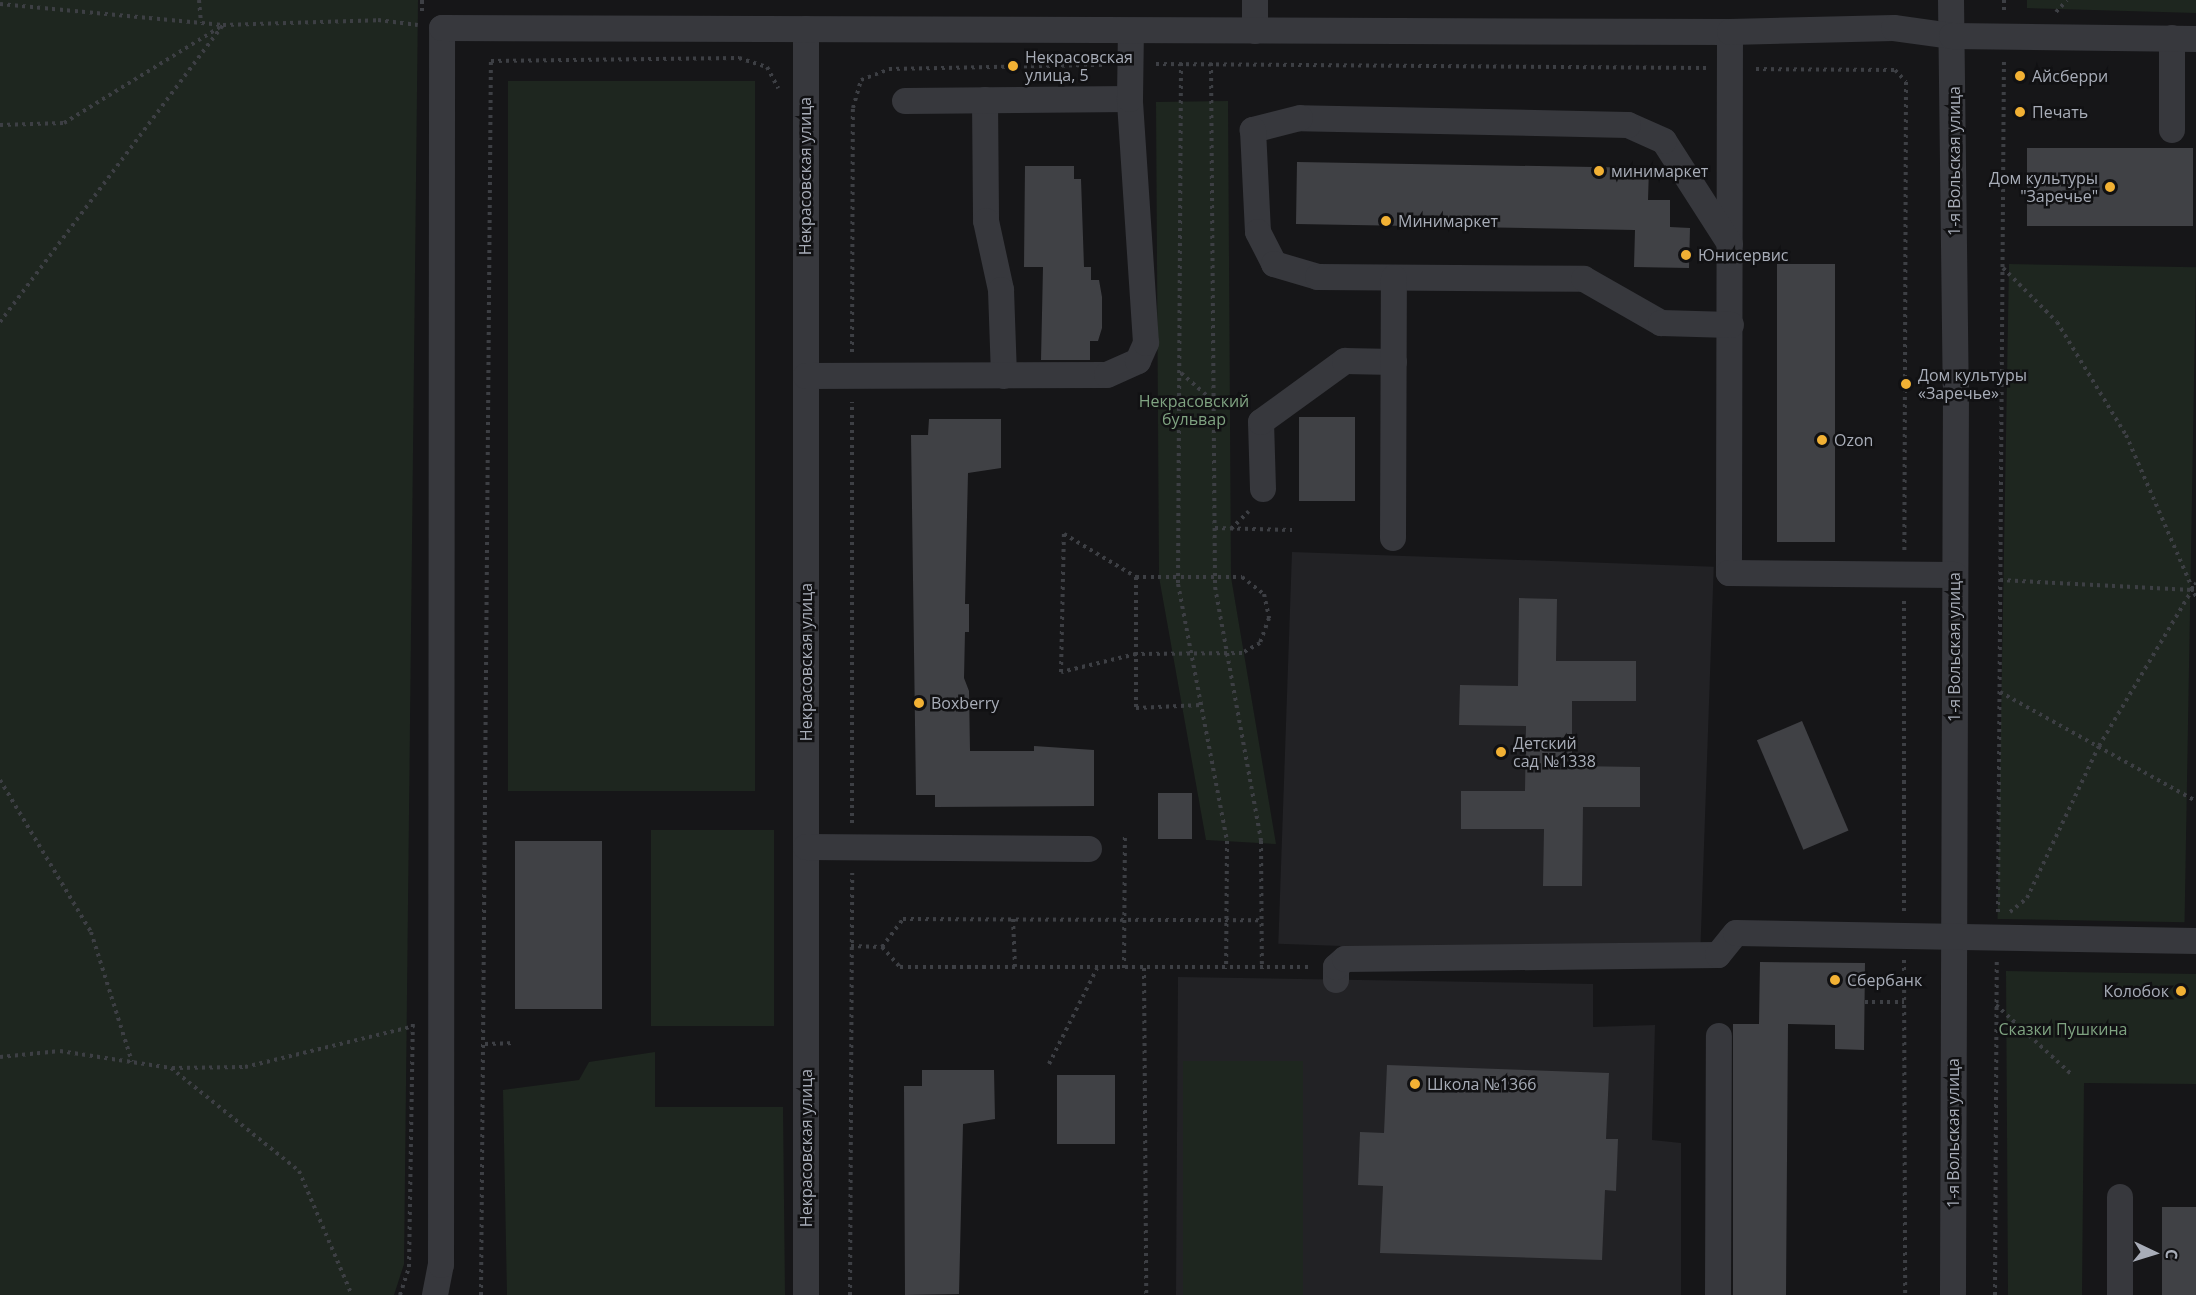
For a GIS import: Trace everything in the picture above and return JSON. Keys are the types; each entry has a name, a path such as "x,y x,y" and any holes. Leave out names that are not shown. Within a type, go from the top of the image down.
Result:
{"street":[{"path":"1255,0 1255,31"},
{"name":"1-я Вольская улица","path":"1951,0 1954,575 1953,1295"},
{"path":"435,1295 441,1265 438,1021 442,28 1730,32 1894,28 1952,36 2184,38 2172,130"},
{"name":"Некрасовская улица","path":"806,29 806,1295"},
{"path":"806,376 1107,375 1138,361 1146,343 1130,99 1131,31"},
{"path":"1730,32 1731,325 1728,573 1954,575"},
{"path":"904,102 1130,99"},
{"path":"985,100 986,221 1001,290 1004,376"},
{"path":"1730,244 1664,141 1628,125 1300,118 1253,130 1258,232 1274,264 1318,277 1584,279 1661,323 1731,325"},
{"path":"1393,538 1394,278"},
{"path":"1263,489 1261,422 1345,361 1394,362"},
{"path":"806,847 1089,849"},
{"path":"1336,973 1345,958 1718,956 1736,933 2196,941"},
{"path":"1718,1295 1719,1036"},
{"path":"2120,1197 2120,1295"}],"path":[{"path":"199,0 201,23"},
{"path":"0,4 223,25 378,20 442,28"},
{"path":"0,125 64,123 223,25"},
{"path":"0,322 223,25"},
{"path":"481,1295 485,1044 491,28"},
{"path":"491,61 739,58 767,68 778,96"},
{"path":"2004,58 1998,922 2027,898 2099,746 2196,583"},
{"path":"1181,63 1181,373 1178,577 1227,841 1226,969"},
{"path":"850,1295 853,108 861,80 889,69 1181,63 1895,70 1906,82 1905,1295"},
{"path":"1211,63 1215,576 1261,841 1259,920 1262,969"},
{"path":"2002,268 2057,322 2126,435 2196,597"},
{"path":"1181,373 1214,402"},
{"path":"1231,528 1249,511"},
{"path":"1215,528 1292,530"},
{"path":"1064,534 1136,578 1178,577 1215,576 1249,583 1264,594 1269,618 1260,644 1242,653 1136,654 1061,672 1064,534"},
{"path":"1136,578 1136,708 1201,705"},
{"path":"2001,580 2192,590"},
{"path":"2000,692 2196,801"},
{"path":"0,780 91,932 132,1062"},
{"path":"1124,968 1125,835"},
{"path":"882,947 903,919 1259,920"},
{"path":"1013,919 1015,967"},
{"path":"1995,1295 1997,939"},
{"path":"851,946 882,947 900,967 1262,969 1336,973"},
{"path":"1049,1064 1097,968"},
{"path":"1144,968 1146,1295"},
{"path":"1865,1002 1904,1002"},
{"path":"1996,1004 2071,1074"},
{"path":"0,1057 60,1051 171,1068 244,1067 438,1021"},
{"path":"485,1044 513,1043"},
{"path":"171,1068 299,1171 352,1295"}],"shaded area":[{"name":"Детский сад №1338","path":"1292,552 1714,567 1700,958 1278,944"},
{"name":"Школа №1366","path":"1178,977 1593,984 1593,1027 1655,1025 1652,1140 1681,1143 1681,1295 1176,1295"}],"green space":[{"path":"0,0 418,0 404,1264 394,1295 0,1295"},
{"path":"2027,0 2196,0 2196,13 2027,8"},
{"path":"508,81 755,81 755,791 508,791"},
{"name":"Некрасовский бульвар","path":"1228,101 1231,577 1276,844 1206,840 1159,577 1156,102"},
{"path":"2009,264 2196,267 2185,922 1998,919"},
{"path":"651,830 774,830 774,1026 651,1026"},
{"name":"Сказки Пушкина","path":"2006,971 2196,974 2196,1084 2084,1083 2082,1295 2008,1295"},
{"path":"655,1052 655,1107 783,1107 785,1295 507,1295 503,1090 579,1080 589,1062"},
{"path":"1183,1061 1303,1061 1303,1295 1183,1295"}],"building":[{"name":"Дом культуры \"Заречье\"","path":"2027,148 2193,148 2193,226 2027,226"},
{"path":"1297,162 1649,168 1648,200 1670,200 1670,227 1690,228 1689,268 1634,267 1635,230 1296,224"},
{"path":"1025,166 1074,166 1074,179 1081,179 1084,267 1091,267 1091,280 1099,280 1102,297 1102,328 1098,341 1090,341 1090,360 1041,360 1043,267 1024,267"},
{"path":"1777,264 1835,264 1835,542 1777,542"},
{"path":"1299,417 1355,417 1355,501 1299,501"},
{"path":"929,419 1001,419 1001,468 968,473 965,604 969,604 969,632 965,632 964,678 969,691 970,751 1034,751 1034,746 1094,750 1094,806 935,807 935,795 916,795 911,435 928,435"},
{"path":"1519,598 1557,599 1556,661 1636,661 1636,701 1572,701 1572,766 1640,767 1640,807 1583,807 1582,886 1543,886 1544,829 1461,829 1461,791 1525,791 1526,726 1459,725 1460,685 1518,686"},
{"path":"1802,721 1848,831 1803,850 1757,740"},
{"path":"1158,793 1192,793 1192,839 1158,839"},
{"path":"515,841 602,841 602,1009 515,1009"},
{"path":"1760,962 1865,963 1864,1050 1835,1049 1835,1025 1788,1024 1786,1295 1733,1295 1733,1024 1759,1024"},
{"path":"1387,1065 1609,1073 1606,1139 1618,1139 1616,1191 1605,1190 1602,1260 1380,1253 1383,1186 1358,1185 1360,1132 1384,1133"},
{"path":"922,1070 994,1070 995,1119 963,1124 959,1294 905,1295 904,1086 922,1086"},
{"path":"1057,1075 1115,1075 1115,1144 1057,1144"},
{"path":"2162,1207 2196,1207 2196,1295 2162,1295"}],"place":[{"name":"Некрасовская улица, 5","path":"1013,66"},
{"name":"Айсберри","path":"2020,76"},
{"name":"Печать","path":"2020,112"},
{"name":"минимаркет","path":"1599,171"},
{"name":"Дом культуры \"Заречье\"","path":"2110,187"},
{"name":"Минимаркет","path":"1386,221"},
{"name":"Юнисервис","path":"1686,255"},
{"name":"Дом культуры «Заречье»","path":"1906,384"},
{"name":"Ozon","path":"1822,440"},
{"name":"Boxberry","path":"919,703"},
{"name":"Детский сад №1338","path":"1501,752"},
{"name":"Сбербанк","path":"1835,980"},
{"name":"Колобок","path":"2181,991"},
{"name":"Школа №1366","path":"1415,1084"}]}
